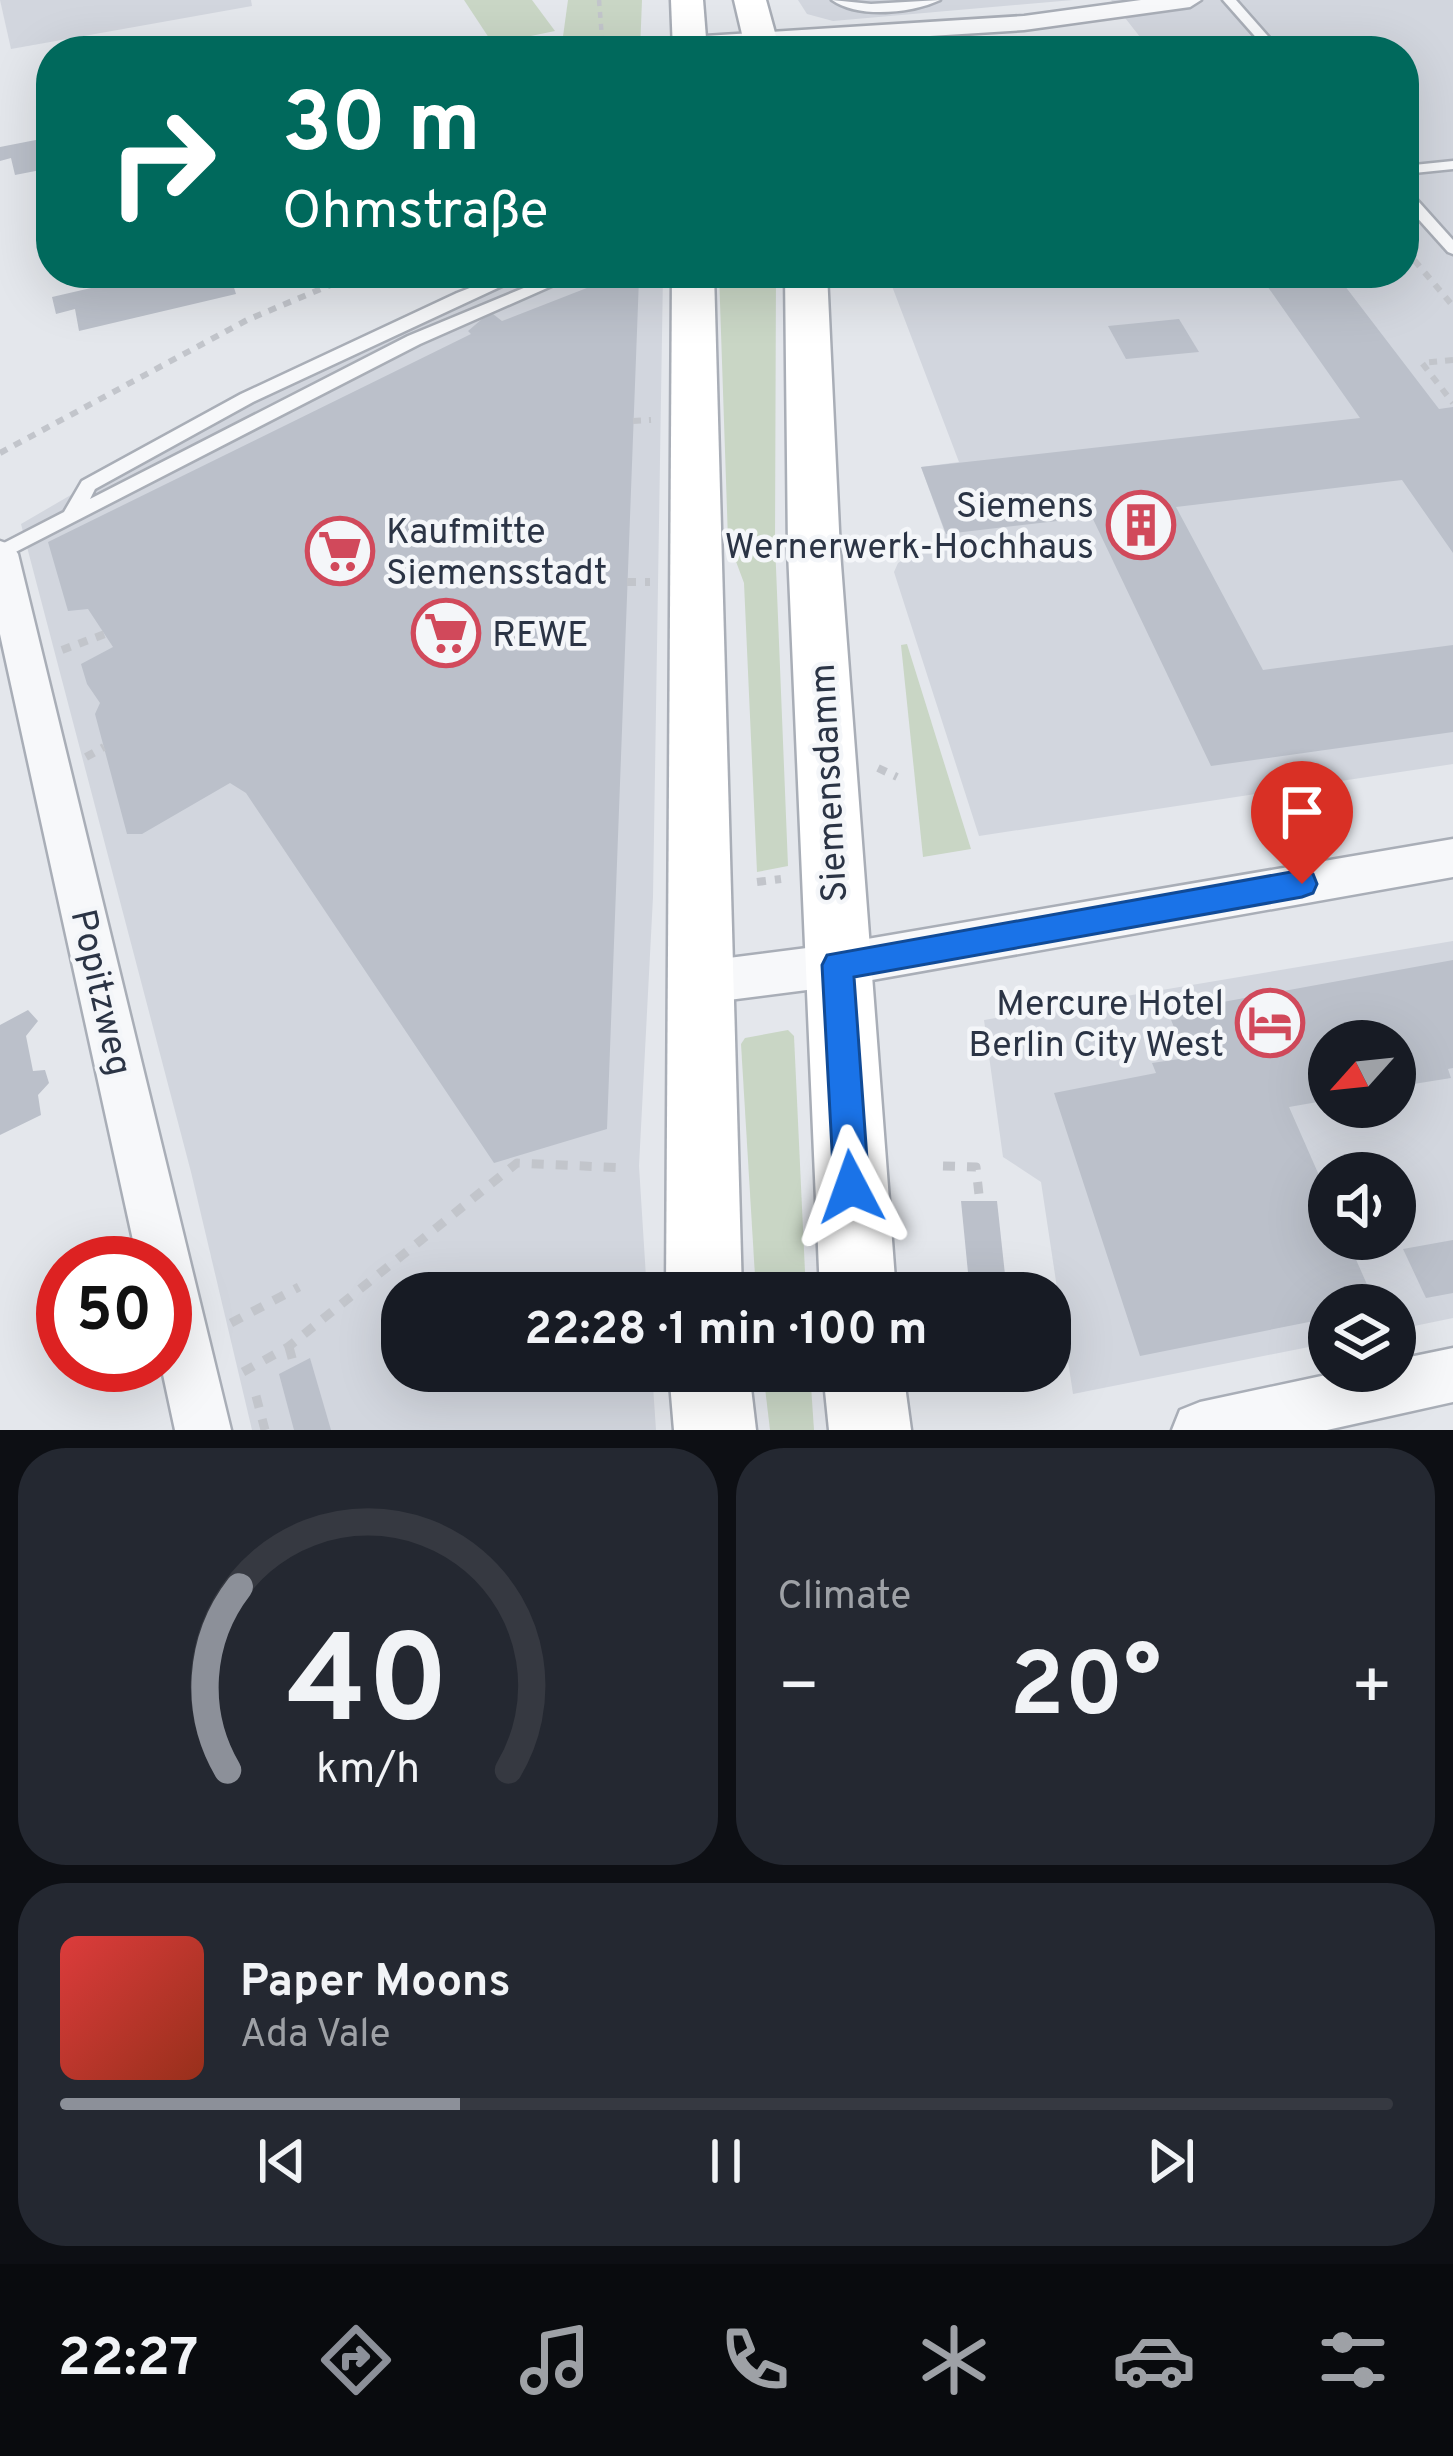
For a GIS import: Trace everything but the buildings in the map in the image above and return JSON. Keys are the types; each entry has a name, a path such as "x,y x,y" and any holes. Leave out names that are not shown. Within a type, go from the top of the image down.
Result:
{"main road":[{"path":"687,0 689,36"},
{"path":"750,0 758,36"},
{"path":"693,288 704,1272"},
{"name":"Siemensdamm","path":"806,288 814,551 857,1272"},
{"path":"711,1392 715,1430"},
{"path":"865,1392 870,1430"}],"street":[{"path":"851,36 1080,8 1190,0"},
{"name":"Popitzweg","path":"0,554 203,1430"},
{"path":"697,983 838,965 1453,858"},
{"path":"1200,1430 1453,1375"}],"lane":[{"path":"838,0 845,6 934,0"},
{"path":"1229,0 1261,36"},
{"path":"1419,168 1453,165"},
{"path":"1419,211 1453,249"},
{"path":"73,514 88,485 172,439 366,341 488,288"},
{"path":"0,554 414,340 537,288"}],"path":[{"path":"599,0 603,36"},
{"path":"1419,266 1453,306"},
{"path":"0,453 247,320 323,288"},
{"path":"1453,360 1422,363 1453,403"},
{"path":"633,421 651,421"},
{"path":"627,582 650,582"},
{"path":"878,768 897,777"},
{"path":"757,882 788,878"},
{"path":"243,1372 289,1347 518,1163 627,1168"},
{"path":"943,1166 976,1167 980,1204"},
{"path":"231,1323 299,1287"},
{"path":"289,1347 296,1369"},
{"path":"256,1396 265,1430"}],"shaded area":[{"path":"0,0 251,0 252,6 84,36 36,36 36,45 11,49"},
{"path":"798,0 1073,0 833,21 807,14"},
{"path":"1111,0 1453,0 1453,764 979,836 894,572 898,563 945,533 921,467 959,462 893,288 1419,288 1419,36 1139,36"},
{"path":"491,288 663,288 653,897 639,1166 646,1272 381,1272 381,1392 653,1392 656,1430 252,1430 191,1172 21,524 227,404"},
{"path":"1453,941 1453,1318 1416,1326 1416,1284 1308,1284 1308,1347 1073,1394 1071,1272 1055,1272 1041,1182 1003,1157 984,1020"}],"green space":[{"path":"464,0 532,0 555,31 531,36 488,36"},
{"path":"568,0 642,0 641,36 563,36"},
{"path":"720,288 776,288 775,543 788,866 757,872 744,583 728,540"},
{"path":"907,644 971,849 923,857 901,645"},
{"path":"788,1030 794,1036 805,1272 755,1272 741,1044 745,1038"},
{"path":"765,1392 811,1392 814,1430 770,1430"}],"place":[{"name":"Siemens Wernerwerk-Hochhaus","path":"1141,525"},
{"name":"Kaufmitte Siemensstadt","path":"340,551"},
{"name":"REWE","path":"446,633"},
{"name":"Mercure Hotel Berlin City West","path":"1270,1023"}],"route":[{"path":"851,1187 838,965 1302,884"}]}
